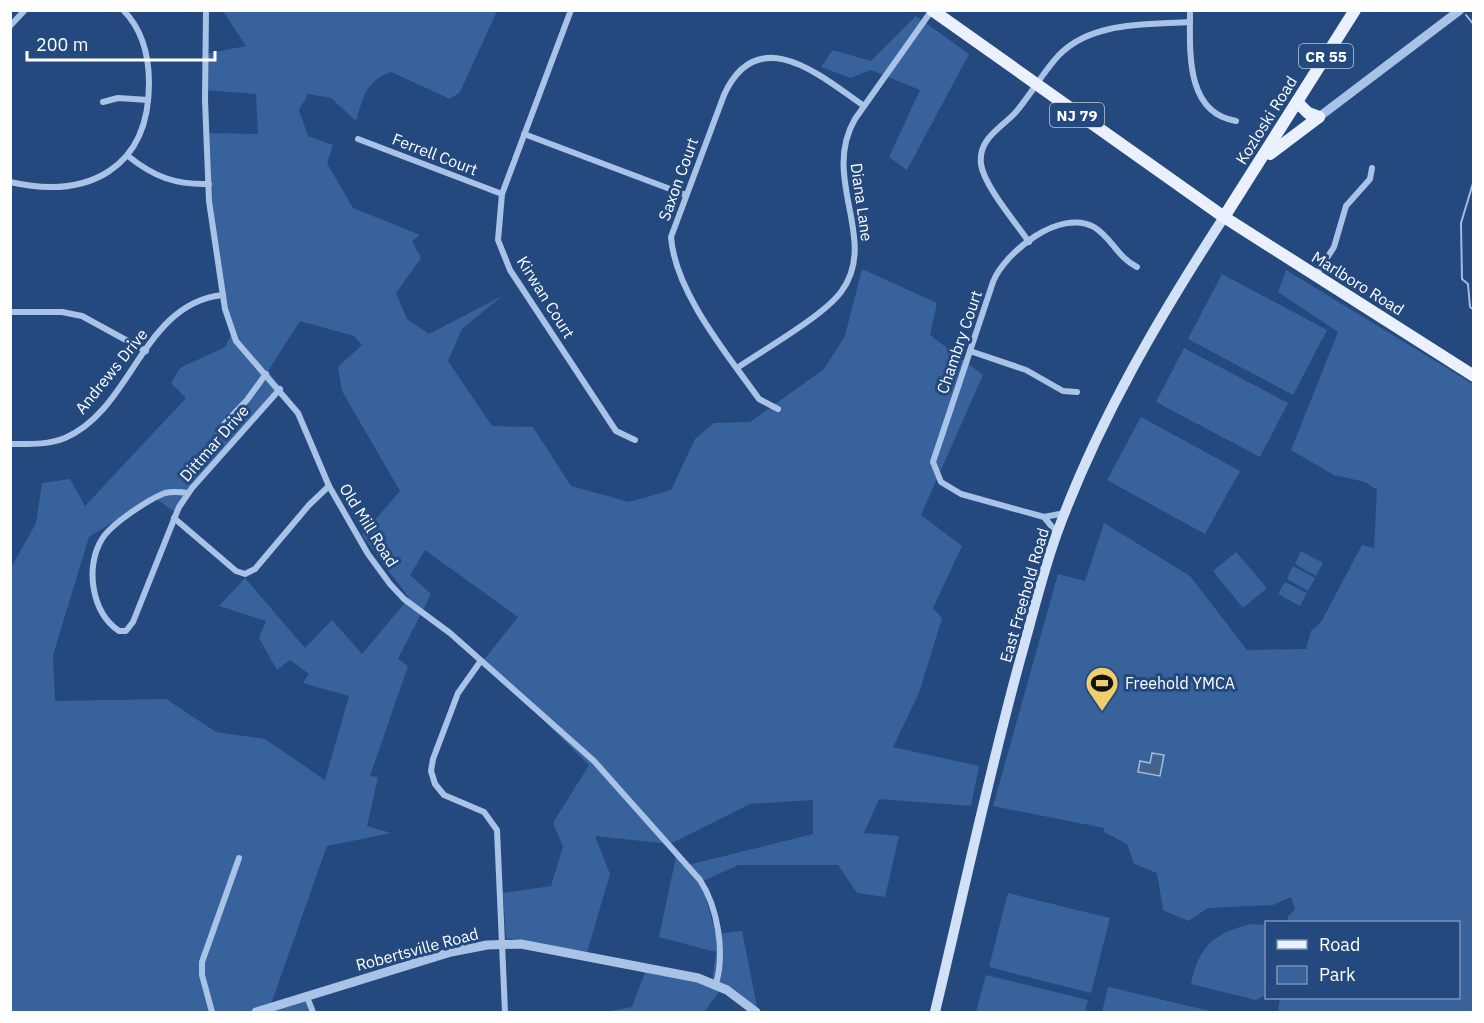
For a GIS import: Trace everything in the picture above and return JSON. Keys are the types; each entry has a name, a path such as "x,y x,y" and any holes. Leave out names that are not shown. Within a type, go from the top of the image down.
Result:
{"main road":[{"name":"Kozloski Road","path":"1224,217 1355,10"},
{"name":"NJ 79","path":"932,11 1224,217"},
{"path":"1297,102 1308,113 1319,117"},
{"path":"1254,170 1276,147 1319,117"},
{"name":"Marlboro Road","path":"1224,217 1473,376"},
{"name":"East Freehold Road","path":"935,1012 982,803 1057,534 1138,357 1177,288 1224,217"}],"street":[{"path":"10,26 25,10"},
{"path":"10,182 30,185 80,183 110,171 128,156 144,129 148,100 148,64 144,45 134,22 123,10"},
{"name":"Old Mill Road","path":"206,10 205,100 212,222 226,318 236,341 280,389 303,421 329,486 368,554 390,584 404,599 450,633 594,761 700,880 709,897 715,918 720,962 716,984"},
{"name":"Kirwan Court","path":"572,10 502,194 498,240 510,270 616,431 635,440"},
{"path":"1190,10 1195,82 1199,98 1222,119 1236,121"},
{"path":"1319,117 1460,10"},
{"name":"Diana Lane","path":"737,368 826,307 846,285 853,267 855,243 842,157 849,129 932,11"},
{"path":"1029,242 987,179 981,155 991,134 1015,113 1061,53 1093,33 1117,28 1190,21"},
{"name":"Saxon Court","path":"778,409 759,399 682,285 673,258 671,237 728,87 739,73 754,63 781,58 798,62 864,106"},
{"path":"103,102 118,98 148,100"},
{"path":"524,134 686,195"},
{"name":"Ferrell Court","path":"358,140 502,194"},
{"path":"128,156 146,170 165,179 187,184 209,184"},
{"path":"1316,276 1334,247 1346,206 1370,179 1372,168"},
{"name":"Chambry Court","path":"1065,513 1044,517 961,494 941,482 933,462 997,273 1006,260 1056,225 1080,222 1100,231 1124,261 1137,267"},
{"name":"Andrews Drive","path":"10,444 57,440 83,428 99,413 166,324 182,309 205,298 223,295"},
{"path":"10,312 62,312 82,316 146,351"},
{"path":"970,351 1026,370 1063,392 1077,392"},
{"path":"203,461 225,423 247,400 266,374"},
{"name":"Dittmar Drive","path":"188,493 163,494 129,515 106,533 100,543 93,573 94,595 115,629 126,630 133,622 174,518 188,493 280,389"},
{"path":"174,518 236,572 245,574 252,572 309,505 329,486"},
{"path":"1044,517 1057,534"},
{"path":"480,662 458,693 433,759 431,771 435,784 444,795 481,810 492,819 497,830 505,1012"},
{"path":"212,1012 202,975 202,962 238,858"},
{"name":"Robertsville Road","path":"256,1012 452,952 503,944 552,947 716,984 756,1012"},
{"path":"307,997 313,1012"}],"green space":[{"path":"223,11 497,11 460,92 450,99 391,72 383,75 371,85 364,97 356,121 331,98 308,94 299,110 308,136 333,145 327,163 353,208 420,235 412,241 421,258 396,293 407,319 429,334 502,296 462,329 448,361 492,426 533,427 571,486 629,502 671,490 695,439 714,423 750,422 824,369 845,336 862,269 937,303 930,335 983,375 921,515 962,546 933,608 942,618 919,693 893,747 979,766 971,806 879,799 864,833 899,836 885,897 857,893 838,865 738,865 701,882 716,934 742,931 758,1012 723,986 704,1012 605,1012 632,1007 646,970 712,982 716,952 659,937 677,852 688,865 813,834 813,800 750,804 670,844 595,836 610,874 587,952 506,938 503,893 551,886 563,847 553,823 589,765 483,661 518,617 425,550 410,575 431,594 398,659 408,666 370,776 378,777 367,826 391,833 327,846 271,1004 308,993 315,1012 11,1012 11,568 36,523 42,483 70,479 85,506 186,398 171,383 180,368 225,347 232,333 213,239 209,133 258,134 256,94 204,90 205,54 246,46","holes":["300,321 354,336 362,345 338,367 342,391 400,491 362,535 409,598 362,654 332,620 305,648 245,578 219,606 266,621 259,638 277,670 290,660 309,674 303,683 349,696 325,780 265,739 216,732 166,699 55,701 53,655 89,537 165,490 156,499 175,512 280,386 268,371"]},
{"path":"916,16 969,54 907,170 889,157 920,90 871,70 851,78 821,67 833,50 871,61"},
{"path":"1286,270 1473,384 1473,1012 1278,1012 1280,999 1460,999 1460,921 1288,921 1288,916 1295,910 1291,897 1273,905 1208,908 1188,921 1163,910 1157,873 1134,864 1127,844 1104,832 1104,828 993,806 1058,574 1085,581 1104,523 1190,576 1247,650 1306,649 1311,631 1321,622 1362,545 1374,548 1377,490 1365,482 1334,475 1291,450 1338,332 1278,292"},
{"path":"1222,274 1327,330 1293,395 1188,339"},
{"path":"1184,348 1288,403 1260,457 1156,402"},
{"path":"1141,417 1240,471 1205,534 1107,480"},
{"path":"1301,551 1323,563 1316,576 1295,564"},
{"path":"1236,552 1267,588 1243,608 1213,571"},
{"path":"1293,566 1315,578 1308,591 1287,579"},
{"path":"1285,582 1307,593 1300,606 1278,594"},
{"path":"1008,893 1110,918 1091,993 989,967"},
{"path":"1251,924 1265,925 1264,996 1256,1000 1191,984 1198,960 1210,943 1238,928"},
{"path":"986,975 1088,1000 1085,1012 976,1012"},
{"path":"1109,987 1214,1012 1102,1012"}],"shaded area":[{"path":"1152,753 1164,755 1160,776 1138,772 1140,761 1150,763"}],"waterway":[{"path":"1466,15 1474,25"},
{"path":"1474,180 1461,223 1462,279 1468,284 1470,307 1474,310"}],"place":[{"name":"Freehold YMCA","path":"1102,712"}]}
